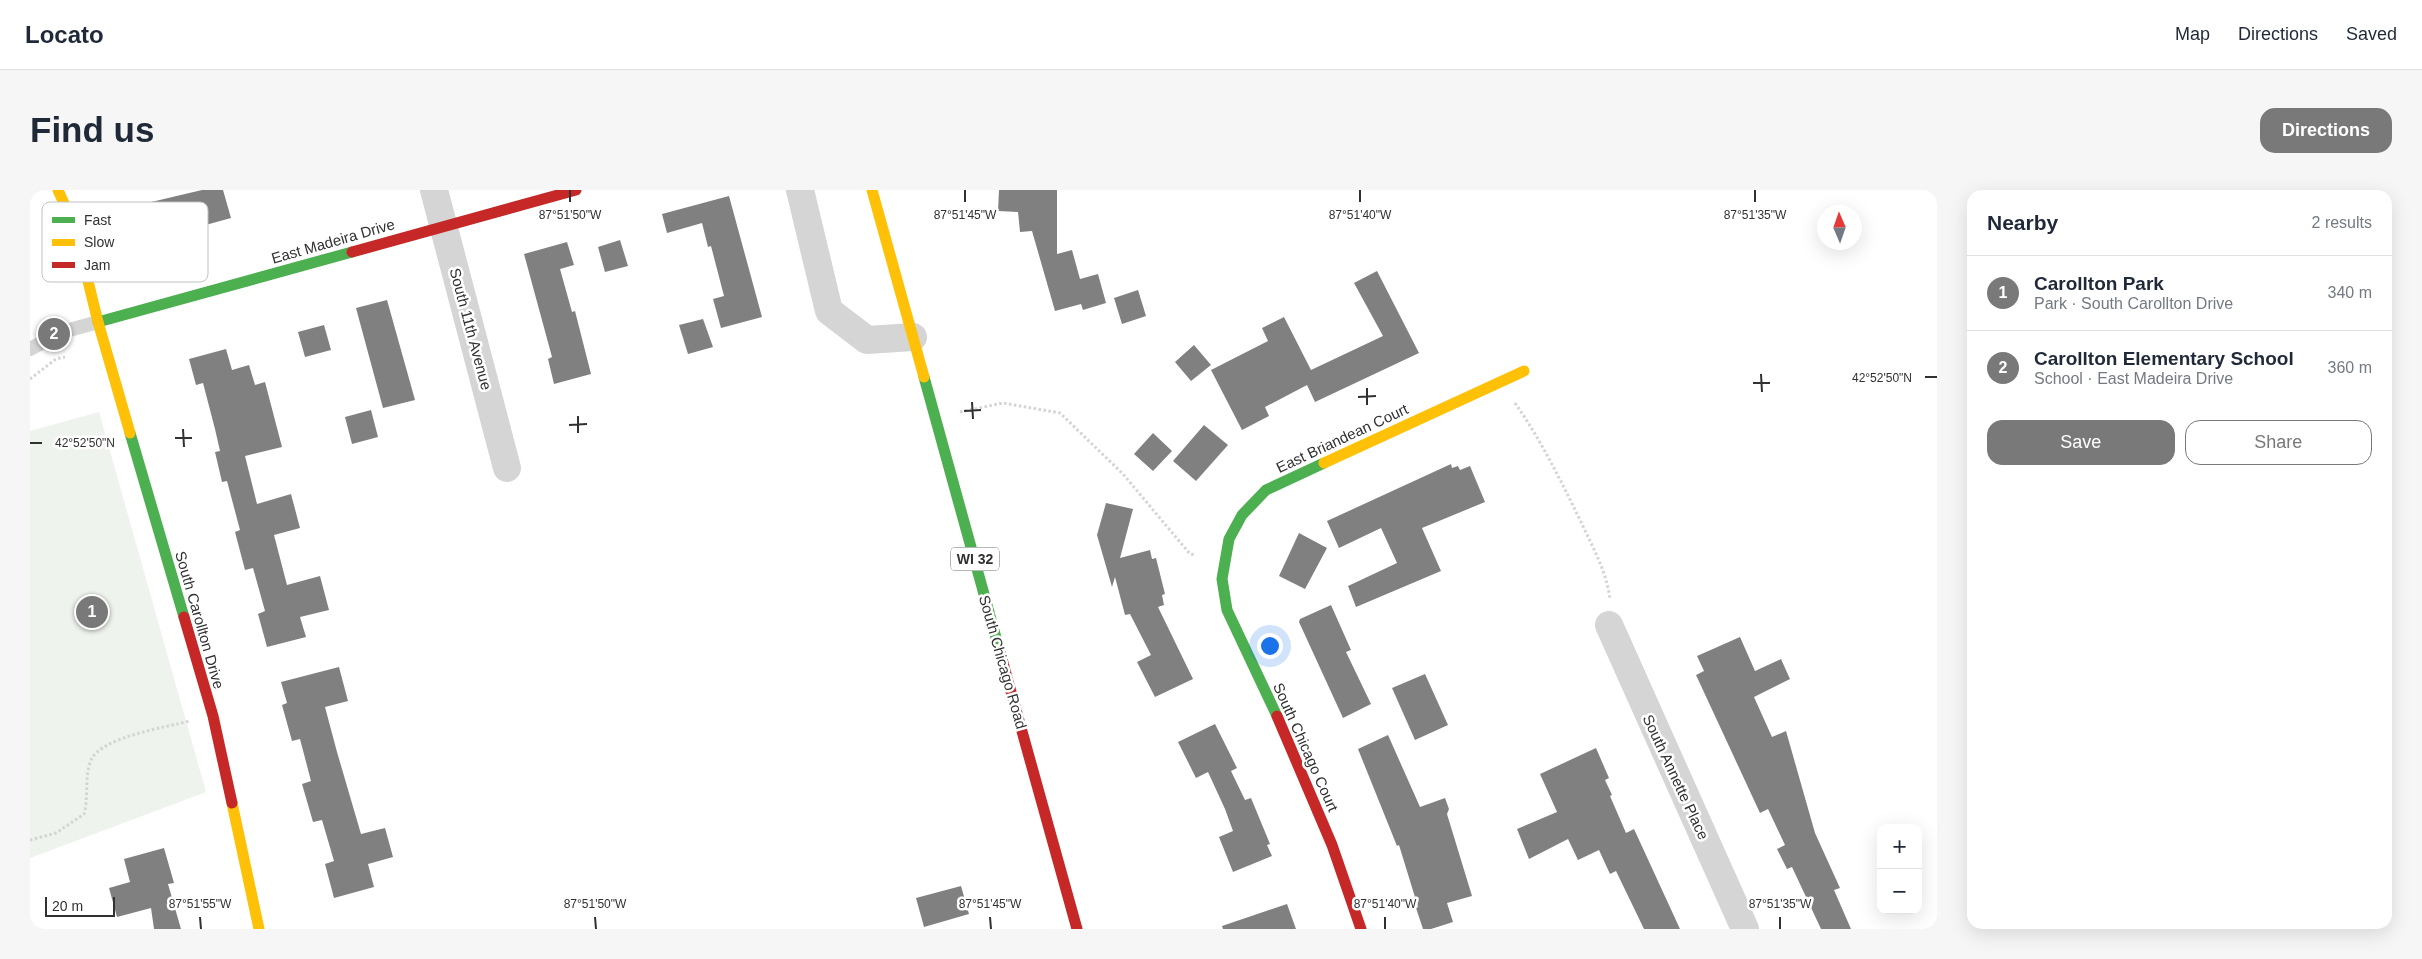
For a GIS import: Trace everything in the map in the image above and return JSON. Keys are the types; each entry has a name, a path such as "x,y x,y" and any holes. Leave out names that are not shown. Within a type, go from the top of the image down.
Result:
{"street":[{"name":"South Carollton Drive","path":"58,190 63,202"},
{"name":"South 11th Avenue","path":"434,190 507,468"},
{"name":"East Madeira Drive","path":"98,322 576,190"},
{"path":"800,190 829,310 867,340 913,337"},
{"name":"South Chicago Road","path":"872,190 1077,929"},
{"name":"South Carollton Drive","path":"88,282 98,322 212,716 259,929"},
{"name":"East Briandean Court","path":"1222,579 1228,539 1242,515 1266,490 1524,371"},
{"name":"South Chicago Court","path":"1222,579 1227,610 1299,764 1332,845 1361,929"},
{"name":"South Annette Place","path":"1609,625 1746,929"}],"lane":[{"path":"30,349 62,332 98,322"}],"path":[{"path":"30,379 56,359 65,357"},
{"path":"1500,382 1539,437 1605,572 1610,599 1609,625"},
{"path":"935,417 1004,403 1060,414 1123,474 1190,554 1196,555"},
{"path":"30,840 56,833 84,814 91,760 104,747 141,733 212,716"}],"shaded area":[{"path":"99,412 206,792 30,858 30,431"}],"building":[{"path":"202,190 223,190 231,218 208,224 208,202 151,202"},
{"path":"999,190 1057,190 1057,254 1072,250 1080,279 1098,274 1106,303 1083,310 1081,304 1055,311 1032,231 1020,232 1018,212 998,211"},
{"path":"729,196 762,317 721,328 713,299 724,296 711,246 708,247 702,223 667,233 662,214"},
{"path":"620,240 628,266 605,272 598,247"},
{"path":"567,242 574,265 560,269 572,312 575,311 591,374 554,384 548,359 552,357 524,254"},
{"path":"1377,271 1419,353 1315,402 1307,385 1265,407 1269,416 1242,430 1211,370 1268,341 1262,328 1284,317 1311,370 1383,336 1354,283"},
{"path":"1138,290 1146,316 1122,324 1114,298"},
{"path":"387,300 415,400 383,408 356,308"},
{"path":"703,319 713,347 688,354 679,325"},
{"path":"324,325 331,350 305,357 298,332"},
{"path":"1194,345 1211,365 1191,381 1175,362"},
{"path":"226,349 232,370 249,365 255,385 265,382 282,447 245,456 257,504 291,494 300,528 274,535 287,585 320,576 329,610 300,617 306,637 267,647 258,614 265,611 253,568 245,570 235,532 240,530 227,481 222,482 215,452 220,451 203,383 196,385 189,359"},
{"path":"371,410 378,437 352,444 345,417"},
{"path":"1204,425 1228,445 1196,481 1173,461"},
{"path":"1153,433 1172,451 1153,471 1134,454"},
{"path":"1451,464 1452,468 1458,466 1460,470 1470,466 1485,502 1422,528 1441,571 1356,607 1348,586 1397,563 1381,528 1339,548 1327,521"},
{"path":"1106,503 1133,509 1120,558 1150,550 1152,559 1156,558 1165,594 1162,595 1164,605 1158,607 1193,679 1155,697 1137,662 1151,655 1130,614 1125,615 1115,577 1112,587 1097,535"},
{"path":"1299,533 1327,548 1305,589 1279,576"},
{"path":"1331,605 1351,650 1346,652 1371,704 1343,718 1299,622 1300,619"},
{"path":"1740,637 1755,671 1781,659 1790,679 1754,697 1772,737 1786,731 1815,833 1840,888 1834,890 1851,929 1821,929 1792,867 1787,869 1777,849 1785,845 1768,809 1760,813 1696,675 1704,671 1697,656"},
{"path":"339,667 348,701 325,707 337,752 361,834 385,828 393,857 368,864 374,887 334,898 325,864 334,861 322,820 313,822 302,784 311,781 300,739 292,741 282,705 287,703 281,682"},
{"path":"1425,674 1448,725 1415,740 1392,688"},
{"path":"1215,724 1237,768 1231,771 1245,800 1251,798 1270,844 1267,845 1272,856 1233,872 1219,837 1233,831 1225,809 1208,772 1196,778 1178,742"},
{"path":"1388,735 1420,807 1445,798 1449,809 1447,814 1472,896 1447,903 1453,922 1431,929 1423,929 1399,845 1397,846 1358,749"},
{"path":"1596,748 1609,778 1605,780 1612,795 1610,796 1626,833 1634,829 1680,929 1644,929 1616,871 1610,874 1599,850 1578,860 1568,839 1529,859 1517,829 1557,812 1540,774"},
{"path":"164,848 174,883 168,884 181,929 154,929 151,908 117,917 109,888 130,882 124,859"},
{"path":"961,886 969,914 924,927 916,898"},
{"path":"1287,904 1296,929 1223,929 1222,926"}],"traffic: fast":[{"path":"98,322 352,252"},
{"path":"924,377 1003,663"},
{"path":"130,433 184,617"},
{"path":"1277,716 1227,610 1222,579 1229,539 1242,515 1266,490 1324,463"}],"traffic: slow":[{"path":"58,190 63,202"},
{"path":"872,190 924,377"},
{"path":"88,282 130,433"},
{"path":"1324,463 1524,371"},
{"path":"232,803 259,929"}],"traffic: jam":[{"path":"352,252 576,190"},
{"path":"184,617 213,716 232,803"},
{"path":"1003,663 1077,929"},
{"path":"1277,716 1332,845 1361,929"}],"place":[{"name":"Carollton Elementary School","path":"54,334"},
{"name":"Carollton Park","path":"92,612"}]}
